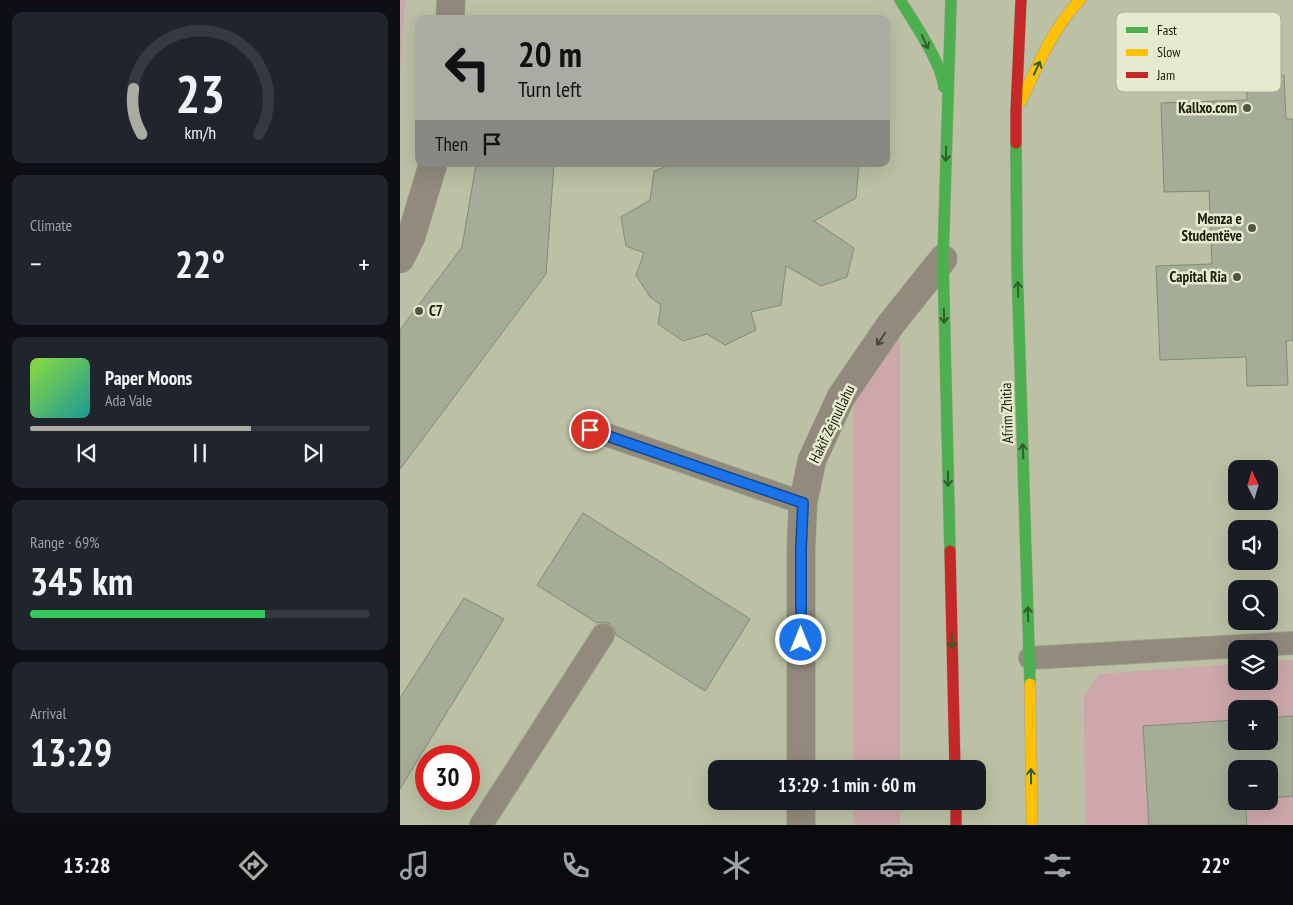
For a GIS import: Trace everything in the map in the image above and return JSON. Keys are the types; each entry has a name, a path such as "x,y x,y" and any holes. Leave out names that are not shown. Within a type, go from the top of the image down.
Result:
{"main road":[{"path":"900,0 923,36 942,79 948,105"},
{"path":"951,0 943,259 955,760"},
{"name":"Afrim Zhitia","path":"1021,0 1016,111 1017,264 1030,658 1032,825"},
{"path":"1016,111 1056,28 1080,0"},
{"path":"956,810 956,825"}],"street":[{"path":"400,259 412,237 431,167"},
{"name":"Hakif Zejnullahu","path":"801,760 801,549 803,503 812,460 841,397 891,324 943,259"},
{"path":"801,810 801,825"}],"lane":[{"path":"590,430 803,503"},
{"path":"480,825 602,634"},
{"path":"1030,658 1293,643"}],"shaded area":[{"path":"400,0 405,0 400,72"},
{"path":"900,330 900,760 853,760 853,408 872,362"},
{"path":"1293,660 1293,825 1085,825 1084,696 1099,674 1228,665 1228,690 1278,690 1278,661"},
{"path":"853,810 900,810 900,825 853,825"}],"building":[{"name":"Menza e Studentëve","path":"1281,75 1284,75 1286,119 1293,119 1293,340 1286,341 1288,385 1247,386 1246,357 1160,360 1156,266 1212,264 1209,191 1164,192 1161,103 1247,100 1247,92 1281,92"},
{"path":"475,167 554,167 546,274 400,469 400,330 462,247"},
{"path":"665,167 859,167 856,198 814,221 854,248 847,277 821,286 786,266 781,305 751,312 756,330 725,345 707,334 683,341 658,324 661,305 650,297 636,275 644,253 626,246 621,217 650,200 654,171"},
{"path":"583,513 750,619 705,691 616,635 610,624 597,623 537,585"},
{"path":"464,598 504,619 427,745 415,745 415,764 400,789 400,698"},
{"path":"1293,716 1293,796 1278,797 1278,760 1228,760 1228,810 1246,810 1247,825 1149,825 1143,726 1228,721 1228,750 1278,750 1278,717"}],"traffic: fast":[{"path":"900,0 932,54 938,66 944,87"},
{"path":"950,551 943,259 951,0"},
{"path":"1016,143 1017,265 1030,684"}],"traffic: slow":[{"path":"1021,101 1061,23 1080,0"},
{"path":"1030,684 1032,825"}],"traffic: jam":[{"path":"1016,143 1021,0"},
{"path":"950,551 955,760"},
{"path":"956,810 956,825"}],"place":[{"name":"Kallxo.com","path":"1247,108"},
{"name":"Menza e Studentëve","path":"1252,228"},
{"name":"Capital Ria","path":"1237,277"},
{"name":"C7","path":"419,311"}],"route":[{"path":"590,430 803,503 801,640"}]}
